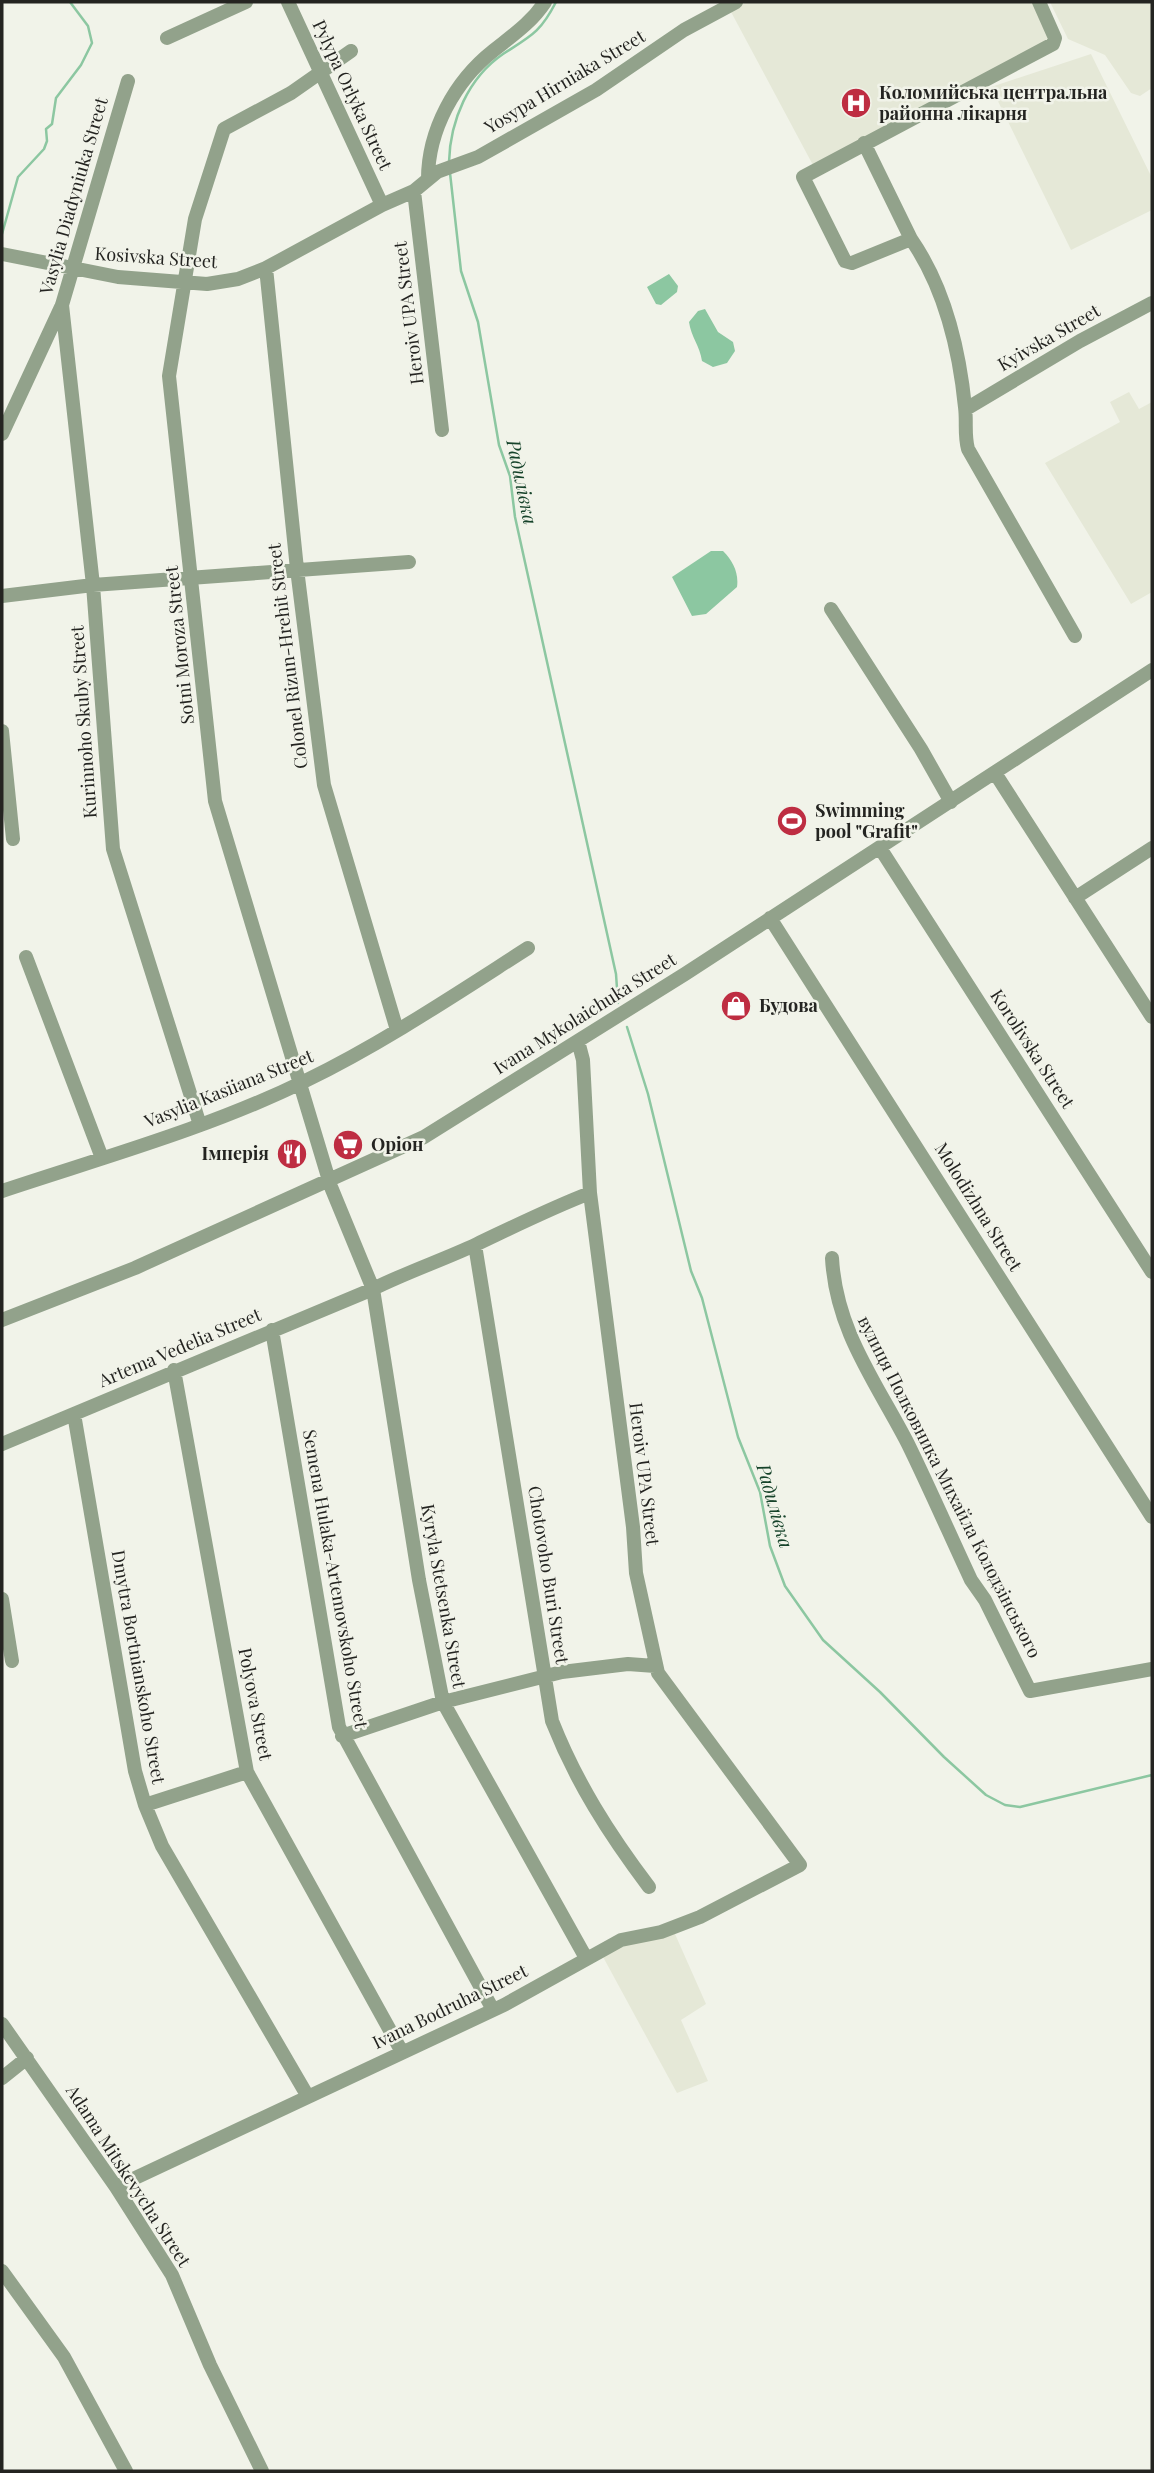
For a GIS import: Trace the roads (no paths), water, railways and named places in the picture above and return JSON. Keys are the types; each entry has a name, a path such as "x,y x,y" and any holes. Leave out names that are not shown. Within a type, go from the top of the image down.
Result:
{"street":[{"path":"167,37 246,2"},
{"name":"Pylypa Orlyka Street","path":"288,2 382,205"},
{"path":"428,179 433,145 444,111 455,92 491,52 524,28 545,2"},
{"name":"Yosypa Hirniaka Street","path":"414,191 428,179 450,167 478,157 576,102 684,30 736,2"},
{"path":"911,239 852,263 845,261 803,177 1052,44 1055,38 1038,2"},
{"name":"Sotni Moroza Street","path":"351,51 320,73 224,129 195,219 169,376 215,801 330,1181 373,1289"},
{"name":"Vasylia Diadyniuka Street","path":"2,434 62,305 128,81"},
{"path":"864,143 911,239 929,266 948,313 966,409 963,430 976,468 1075,636"},
{"name":"Kosivska Street","path":"2,254 74,271 215,284 266,268 382,205 414,191"},
{"name":"Heroiv UPA Street","path":"414,191 442,430"},
{"name":"Colonel Rizun-Hrehit Street","path":"266,268 297,569 324,785 397,1030"},
{"name":"Kyivska Street","path":"966,409 1080,341 1152,303"},
{"name":"Kurinnoho Skuby Street","path":"62,305 93,585 113,849 200,1125"},
{"path":"2,596 93,585 409,562"},
{"path":"831,609 922,749 951,802"},
{"name":"Ivana Mykolaichuka Street","path":"2,1320 135,1268 424,1137 880,848 1152,670"},
{"path":"2,731 13,839"},
{"path":"995,773 1152,1017"},
{"name":"Korolivska Street","path":"880,848 1152,1272"},
{"path":"1075,898 1152,848"},
{"name":"Molodizhna Street","path":"770,918 1152,1517"},
{"name":"Vasylia Kasiiana Street","path":"2,1190 200,1125 302,1083 397,1030 528,948"},
{"path":"26,957 102,1158"},
{"name":"Heroiv UPA Street","path":"578,1041 583,1060 590,1192 633,1527 636,1573 655,1666 800,1865"},
{"name":"Artema Vedelia Street","path":"2,1444 373,1289 531,1216 590,1192"},
{"name":"Chotovoho Buri Street","path":"475,1244 552,1721 568,1762 608,1833 649,1887"},
{"name":"вулиця Полковника Михайла Колодзінського","path":"832,1258 837,1304 847,1329 908,1445 971,1580 985,1600 1030,1691 1152,1670"},
{"name":"Kyryla Stetsenka Street","path":"373,1289 419,1580 443,1702 586,1958"},
{"name":"Semena Hulaka-Artemovskoho Street","path":"272,1330 342,1736 416,1864 430,1897 458,1942 492,2008"},
{"name":"Polyova Street","path":"174,1370 247,1772 402,2052"},
{"name":"Dmytra Bortnianskoho Street","path":"74,1414 135,1771 145,1805 162,1846 307,2095"},
{"path":"2,1599 12,1661"},
{"path":"342,1736 443,1702 562,1672 613,1665 655,1666"},
{"path":"145,1805 247,1772"},
{"name":"Ivana Bodruha Street","path":"116,2187 492,2008 504,2005 621,1940 661,1932 700,1917 800,1865"},
{"name":"Adama Mitskevycha Street","path":"2,2024 116,2187 172,2275 210,2365 262,2471"},
{"path":"2,2078 27,2058"},
{"path":"2,2272 64,2357 125,2471"}],"waterway":[{"path":"2,234 18,177 44,149 47,141 46,129 52,124 56,98 81,65 92,43 88,26 70,2"},
{"name":"Радилівка","path":"449,162 457,116 471,88 491,64 540,27 556,2"},
{"name":"Радилівка","path":"450,173 461,271 478,322 499,445 510,476 515,517 616,974 618,1003"},
{"name":"Радилівка","path":"627,1027 648,1094 691,1271 702,1298 738,1437 760,1492 770,1546 785,1586 823,1640 880,1692 944,1757 986,1795 1005,1805 1020,1807 1152,1775"}],"place":[{"name":"Коломийська центральна районна лікарня","path":"856,103"},
{"name":"Swimming pool \"Grafit\"","path":"792,821"},
{"name":"Будова","path":"736,1006"},
{"name":"Оріон","path":"348,1145"},
{"name":"Імперія","path":"292,1154"}]}
